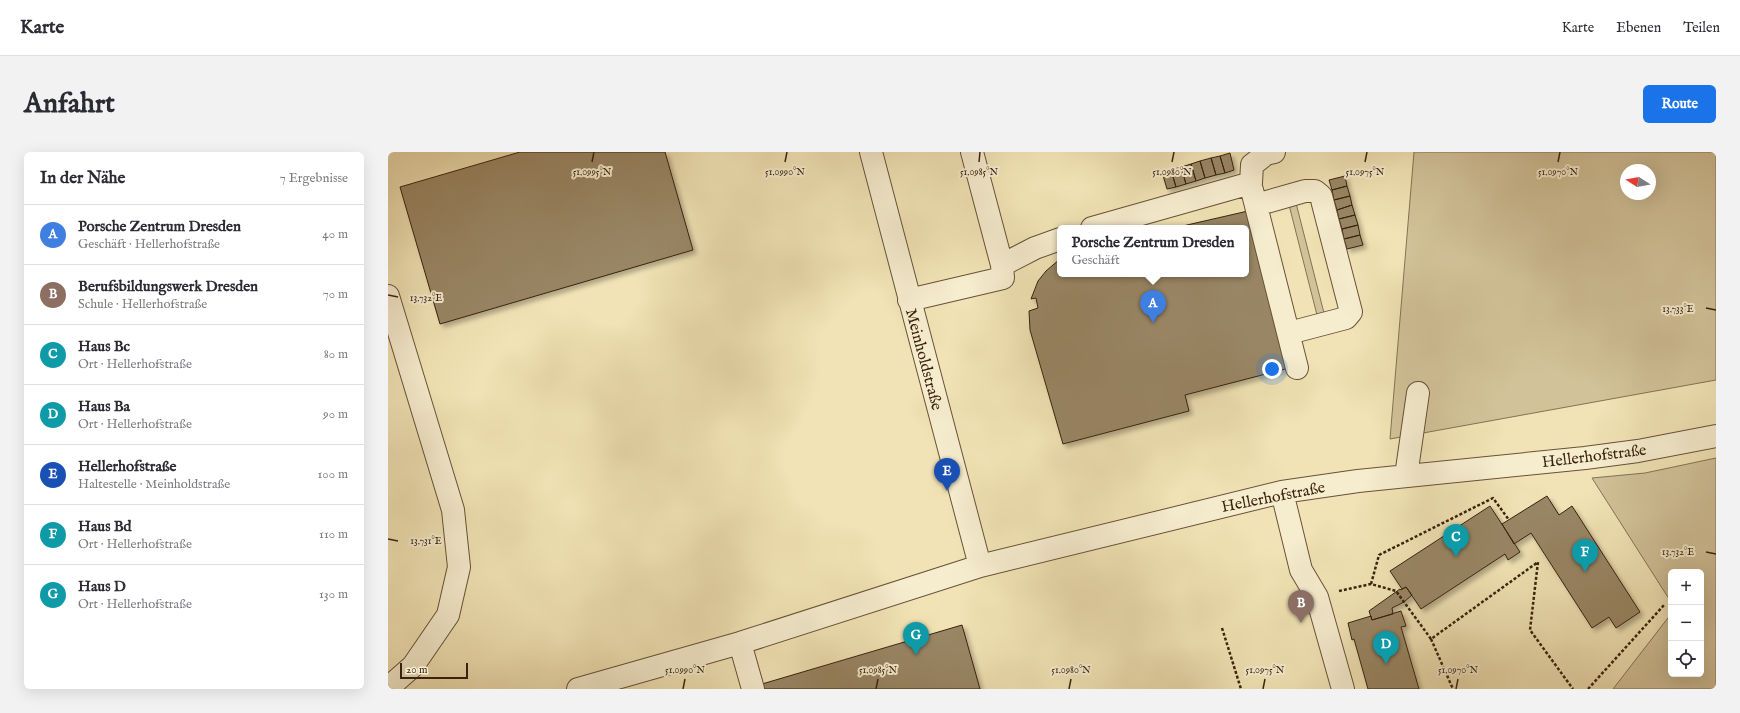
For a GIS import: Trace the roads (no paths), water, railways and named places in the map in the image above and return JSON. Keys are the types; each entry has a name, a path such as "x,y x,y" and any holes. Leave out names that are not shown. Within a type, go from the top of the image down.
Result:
{"street":[{"name":"Meinholdstraße","path":"871,152 980,566"},
{"path":"909,300 1003,278 1002,265 972,152"},
{"path":"1274,152 1266,154 1252,165 1250,183 1297,368"},
{"path":"1103,225 1250,183"},
{"path":"1256,205 1305,192 1315,191 1321,196 1351,312 1346,318 1289,333"},
{"path":"1002,265 1035,248 1057,240"},
{"path":"388,296 454,510 458,567 448,615 413,666 388,688"},
{"path":"1406,476 1418,393"},
{"name":"Hellerhofstraße","path":"578,689 635,681 740,643 980,566 1282,492 1406,476 1585,458 1638,451 1716,436"},
{"path":"1282,492 1301,570 1317,596 1343,689"},
{"path":"740,643 753,689"}],"place":[{"name":"Porsche Zentrum Dresden","path":"1153,323"},
{"name":"Hellerhofstraße","path":"947,491"},
{"name":"Haus Bc","path":"1456,557"},
{"name":"Haus Bd","path":"1585,572"},
{"name":"Berufsbildungswerk Dresden","path":"1301,623"},
{"name":"Haus D","path":"916,655"},
{"name":"Haus Ba","path":"1386,664"}]}
